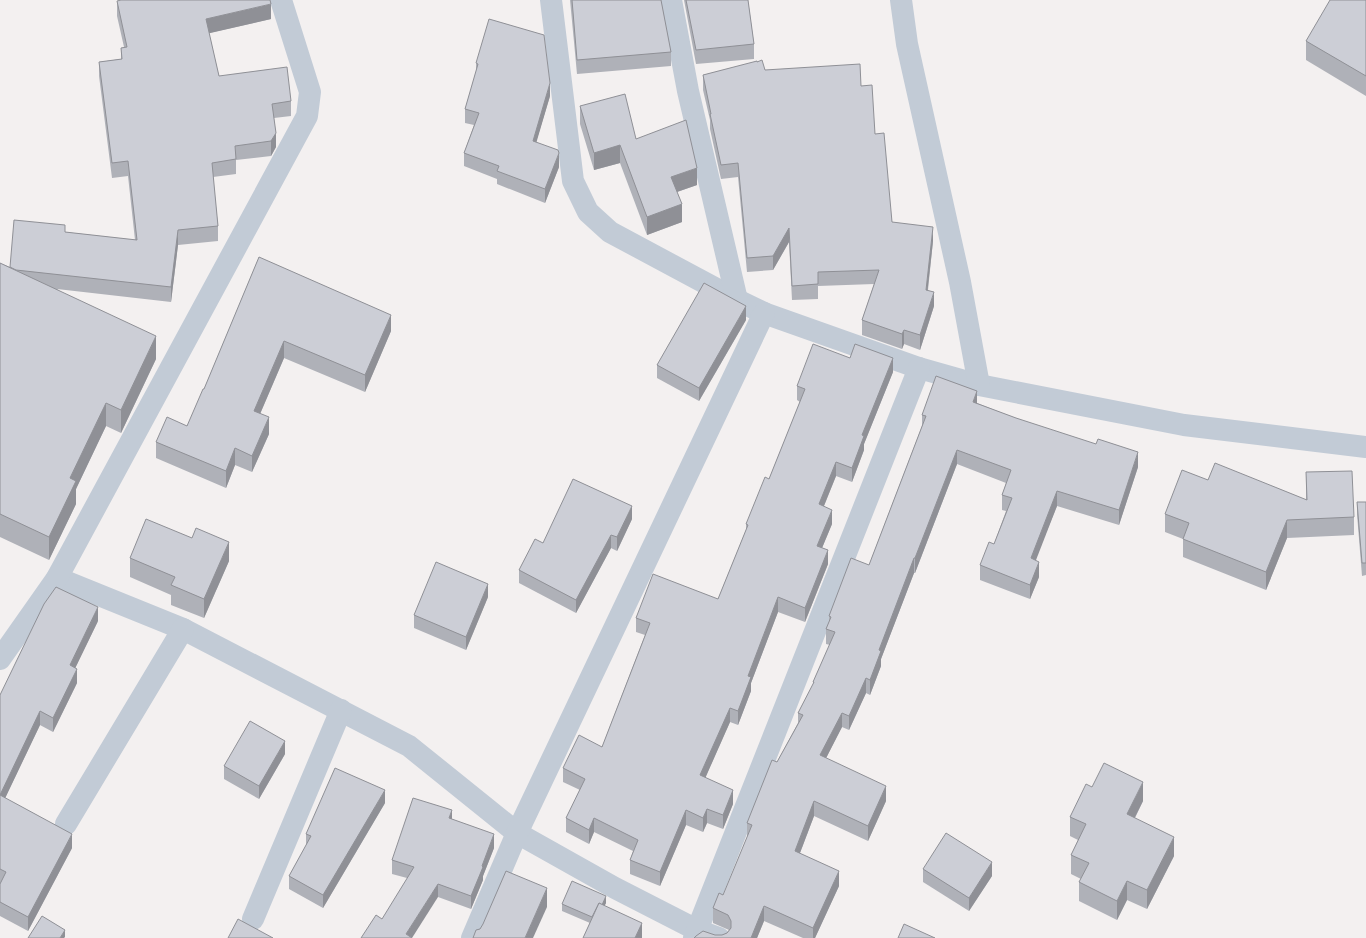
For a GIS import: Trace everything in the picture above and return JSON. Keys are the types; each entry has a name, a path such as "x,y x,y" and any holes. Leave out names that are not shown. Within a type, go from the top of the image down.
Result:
{"street":[{"path":"0,659 57,578 307,116 310,92 281,0"},
{"path":"551,0 573,181 588,212 610,232 764,313 919,368 980,385 1184,425 1366,446"},
{"path":"671,0 688,91 737,300"},
{"path":"901,0 907,44 960,282 980,385"},
{"path":"472,938 517,833 764,313"},
{"path":"696,934 919,368"},
{"path":"57,578 183,629 409,746 517,833 696,934 719,938"},
{"path":"66,824 183,629"},
{"path":"253,919 341,710"}],"building":[{"path":"270,0 271,4 206,19 219,76 287,67 291,101 272,104 276,133 271,141 235,146 236,159 212,163 218,226 178,230 171,287 16,270 10,267 14,220 65,225 65,232 137,240 128,161 112,163 99,62 122,59 121,48 127,47 117,1"},
{"path":"572,0 661,0 671,52 577,60"},
{"path":"686,0 748,0 754,44 696,50"},
{"path":"1330,0 1366,0 1366,76 1306,41"},
{"path":"489,19 544,35 550,83 533,141 558,150 559,153 545,189 497,171 499,166 464,153 479,113 465,109 478,64 476,63"},
{"path":"762,60 765,70 860,64 861,86 872,85 875,134 884,133 892,222 933,227 926,290 934,292 920,335 904,330 902,334 862,320 879,270 818,272 818,284 792,286 789,228 773,256 747,258 738,163 721,165 703,75"},
{"path":"625,94 636,139 686,120 697,168 671,177 682,204 647,217 620,145 594,153 580,106"},
{"path":"259,257 391,315 365,375 284,341 254,411 269,417 252,456 235,448 226,471 156,442 167,417 187,426"},
{"path":"0,263 156,336 121,410 106,403 70,478 76,481 49,537 0,514"},
{"path":"704,283 746,306 699,388 657,365"},
{"path":"813,344 850,358 855,344 893,358 862,435 864,436 852,468 836,462 819,504 832,510 817,546 828,550 805,608 778,597 748,676 751,677 738,711 730,708 700,775 733,790 723,815 707,809 703,818 686,810 660,872 630,860 638,840 594,818 589,830 566,818 585,779 563,768 579,735 602,747 650,623 636,618 653,574 718,599 748,525 746,524 765,477 769,479 805,389 797,386"},
{"path":"936,376 977,391 973,402 1016,418 1096,444 1098,439 1138,452 1119,510 1057,491 1031,558 1039,562 1030,585 980,565 989,542 994,544 1012,498 1002,495 1011,470 957,450 879,650 881,651 870,680 866,678 849,716 842,713 820,755 886,786 868,826 814,801 795,851 839,871 813,928 764,906 751,938 694,938 703,931 715,935 722,935 727,933 731,928 731,921 728,915 713,908 719,893 723,895 752,825 747,823 772,760 777,762 803,715 798,713 814,682 835,632 826,629 831,617 829,616 851,558 869,565 926,416 922,415"},
{"path":"1215,463 1307,500 1306,472 1352,471 1354,517 1287,520 1266,572 1183,539 1189,523 1165,514 1182,470 1208,480"},
{"path":"573,479 632,506 617,537 611,535 576,600 519,570 535,539 543,543"},
{"path":"1357,502 1366,502 1366,563 1362,563"},
{"path":"146,519 192,538 196,528 229,542 204,599 171,585 175,577 130,558"},
{"path":"436,562 488,584 466,637 414,615"},
{"path":"56,587 98,607 70,665 77,669 53,718 40,711 0,795 0,695 44,604"},
{"path":"250,721 285,741 259,786 224,766"},
{"path":"1104,763 1143,782 1127,814 1174,837 1147,890 1127,881 1117,901 1079,882 1089,863 1071,855 1086,824 1070,817 1086,784 1092,787"},
{"path":"335,768 385,790 323,895 289,876 311,836 306,834"},
{"path":"0,795 72,834 28,917 0,902 0,884 6,872 0,869"},
{"path":"413,798 452,810 449,818 494,834 482,866 483,867 471,896 438,884 406,934 412,938 361,938 376,915 382,919 414,867 392,860"},
{"path":"946,833 992,862 969,898 923,869"},
{"path":"506,871 547,888 525,938 473,938 476,930 480,929 483,924"},
{"path":"572,881 606,896 602,905 599,903 592,917 562,904"},
{"path":"599,903 642,923 635,938 583,938"},
{"path":"42,916 65,930 60,938 28,938"},
{"path":"238,919 273,938 228,938"},
{"path":"904,924 935,938 898,938"}]}
